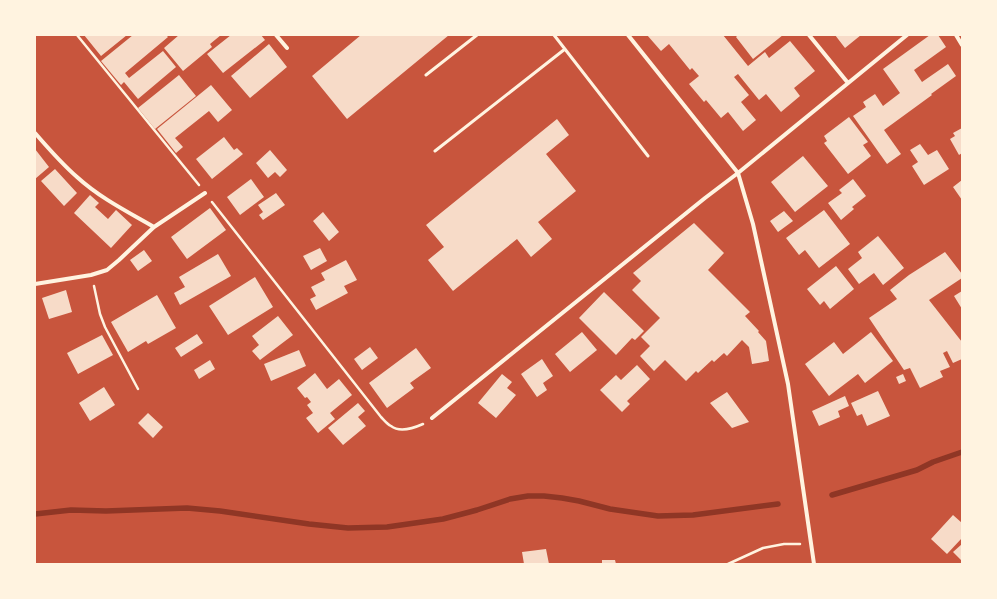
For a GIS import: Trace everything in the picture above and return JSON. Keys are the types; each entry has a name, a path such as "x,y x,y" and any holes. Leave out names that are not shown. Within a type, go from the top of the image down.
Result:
{"street":[{"path":"276,35 287,48"},
{"path":"628,35 738,173 754,232 788,384 814,564"},
{"path":"809,35 848,83"},
{"path":"432,418 698,203 738,173 907,35"},
{"path":"956,35 962,45"},
{"path":"35,133 55,156 78,178 105,199 154,227"},
{"path":"35,284 91,275 107,270 154,227 205,193"}],"lane":[{"path":"426,75 477,35"},
{"path":"554,35 648,156"},
{"path":"435,151 565,49"}],"path":[{"path":"77,35 205,193 381,417 391,426 402,429 414,428 432,418"},
{"path":"91,275 100,314 105,327 138,389"},
{"path":"728,564 763,548 784,544 811,544"}],"building":[{"path":"84,35 127,35 101,56"},
{"path":"133,35 166,35 168,37 125,73 129,78 163,51 176,67 138,99 124,82 121,85 101,61"},
{"path":"179,35 221,35 210,44 212,47 183,71 164,48"},
{"path":"231,35 261,35 265,40 223,73 207,54"},
{"path":"361,35 449,35 347,119 312,76"},
{"path":"647,35 723,35 748,66 765,52 769,58 790,41 815,71 794,88 800,96 781,112 766,94 759,100 738,74 734,77 749,95 741,102 756,120 743,131 728,112 721,118 706,100 704,102 689,84 699,76 692,68 690,70 669,44 661,51"},
{"path":"738,35 783,35 753,59 736,37"},
{"path":"835,35 861,35 845,48"},
{"path":"930,35 938,35 946,47 914,70 922,82 948,64 956,76 884,130 901,154 887,164 853,116 866,107 863,102 875,94 883,106 900,93 883,69"},
{"path":"269,44 287,67 250,98 231,76"},
{"path":"179,75 196,96 155,129 138,108"},
{"path":"211,85 232,110 218,122 209,111 175,138 183,147 176,153 157,129"},
{"path":"849,117 868,142 863,145 871,156 848,174 824,143 827,141 824,136"},
{"path":"557,119 569,135 546,154 576,191 538,222 552,239 531,257 517,239 453,291 428,260 444,247 426,225"},
{"path":"962,128 962,153 959,155 950,139 955,136 953,133"},
{"path":"224,137 234,150 237,148 243,154 212,179 196,159"},
{"path":"920,144 928,155 937,150 949,169 924,185 912,166 918,162 910,150"},
{"path":"35,149 49,167 35,179"},
{"path":"270,150 287,170 280,177 275,172 268,178 256,163"},
{"path":"803,156 828,186 795,212 771,182"},
{"path":"55,169 77,193 64,206 41,181"},
{"path":"251,179 264,197 240,215 227,197"},
{"path":"853,179 866,196 852,207 854,209 841,220 828,203 842,193 839,190"},
{"path":"962,180 962,200 953,187"},
{"path":"276,193 285,205 263,220 259,215 263,212 258,205"},
{"path":"90,195 99,203 95,207 108,219 116,210 132,225 111,248 74,213"},
{"path":"210,208 226,230 187,259 171,237"},
{"path":"824,210 850,244 819,268 805,250 799,255 786,238"},
{"path":"784,211 793,221 778,232 770,221"},
{"path":"323,212 339,232 329,241 313,221"},
{"path":"694,223 724,253 708,270 750,312 745,316 766,341 769,361 752,364 749,347 742,340 727,356 724,353 714,362 712,360 698,373 696,371 686,381 665,360 654,371 640,356 650,346 641,337 660,318 632,290 641,281 633,273"},
{"path":"878,236 904,268 883,285 874,273 859,284 848,269 862,258 858,252"},
{"path":"320,248 327,261 311,270 303,256"},
{"path":"144,250 152,261 138,271 130,260"},
{"path":"945,252 962,274 962,278 929,300 962,342 962,359 953,363 947,351 943,353 950,367 940,371 943,377 920,388 910,368 904,370 869,318 897,299 890,290 909,275"},
{"path":"218,254 231,276 180,305 174,293 185,287 179,277"},
{"path":"346,260 357,280 344,286 348,293 316,310 310,299 316,296 311,287 325,280 321,273"},
{"path":"836,266 854,289 830,309 824,301 820,305 807,289"},
{"path":"255,277 273,307 228,335 209,306"},
{"path":"66,290 72,312 49,319 42,298"},
{"path":"962,291 962,309 954,296"},
{"path":"604,292 644,331 635,340 632,338 616,355 579,318"},
{"path":"157,295 176,328 148,344 146,341 128,352 111,322"},
{"path":"278,316 293,335 260,360 252,351 259,345 252,336"},
{"path":"582,332 597,350 570,372 555,354"},
{"path":"871,332 893,361 865,383 858,374 829,396 805,364 834,342 843,354"},
{"path":"197,334 203,343 181,357 175,348"},
{"path":"102,335 113,355 78,374 67,353"},
{"path":"370,347 378,358 362,370 354,359"},
{"path":"416,348 431,368 410,383 414,388 387,408 369,383"},
{"path":"299,350 306,366 271,381 264,364"},
{"path":"542,359 553,376 543,383 547,390 537,397 521,374"},
{"path":"210,360 215,369 199,379 194,370"},
{"path":"637,365 650,379 627,401 630,404 622,412 600,390 616,375 621,380"},
{"path":"315,373 327,389 339,379 352,395 330,413 335,419 318,433 306,418 313,413 307,405 311,402 307,397 305,398 297,388"},
{"path":"502,374 512,382 507,388 516,395 496,418 478,403"},
{"path":"903,374 906,381 899,384 896,377"},
{"path":"104,387 115,405 90,421 79,403"},
{"path":"878,391 890,416 867,426 862,414 857,416 851,403"},
{"path":"727,392 749,422 732,428 710,403"},
{"path":"845,396 849,406 838,411 840,417 819,426 812,411"},
{"path":"358,403 365,411 358,417 366,426 343,445 328,428"},
{"path":"148,413 163,427 153,438 138,423"},
{"path":"953,515 962,523 962,538 947,554 931,539"},
{"path":"962,544 962,561 953,552"},
{"path":"546,549 549,564 524,564 522,552"},
{"path":"602,560 615,560 616,564 602,564"}],"waterway":[{"path":"832,495 917,470 933,462 962,452"},
{"path":"35,514 71,510 106,511 187,508 348,528 387,527 443,519 510,499 528,496 562,498 610,509 658,516 693,515 778,504"}]}
